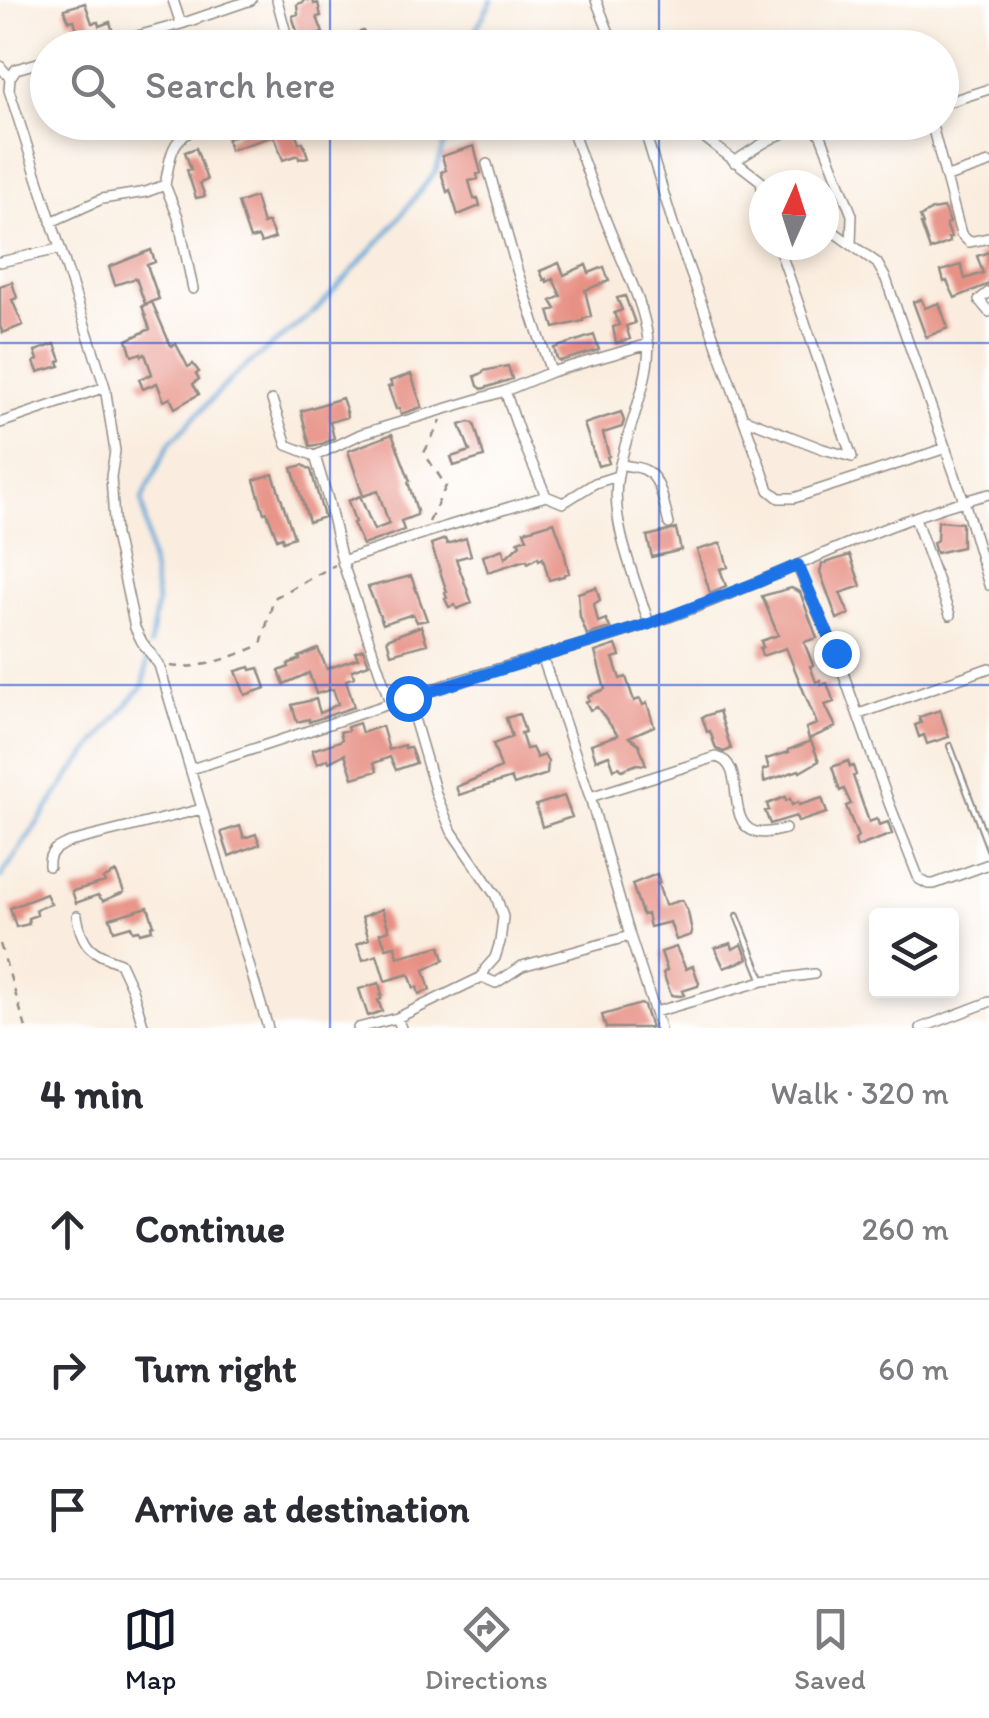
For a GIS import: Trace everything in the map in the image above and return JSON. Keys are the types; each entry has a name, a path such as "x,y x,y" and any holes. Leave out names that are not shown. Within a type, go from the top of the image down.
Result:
{"street":[{"path":"174,0 181,24"},
{"path":"159,30 251,0"},
{"path":"278,0 286,30"},
{"path":"596,0 608,30"},
{"path":"5,79 16,69 30,65"},
{"path":"0,66 105,387 115,450 111,477 114,535 135,628 158,665 268,1028"},
{"path":"959,99 989,89"},
{"path":"176,140 164,185 178,217 194,289"},
{"path":"576,140 632,282 649,344 617,476 616,498 621,530 649,624"},
{"path":"647,140 674,227 770,490 778,498 794,498 946,448"},
{"path":"706,140 749,173"},
{"path":"734,162 769,140"},
{"path":"823,140 852,214 851,244"},
{"path":"936,140 964,238 969,242 989,238"},
{"path":"946,177 989,163"},
{"path":"487,164 551,372"},
{"path":"51,222 102,199 164,185"},
{"path":"839,236 877,262 886,278 964,501 989,586"},
{"path":"0,262 59,249"},
{"path":"783,260 860,476"},
{"path":"989,292 978,300 989,312"},
{"path":"272,400 287,446 315,456 361,434 649,344"},
{"path":"0,422 105,387"},
{"path":"505,391 546,496"},
{"path":"743,418 852,456"},
{"path":"315,456 342,561 391,705"},
{"path":"620,464 652,474 658,482 668,524"},
{"path":"342,561 546,496 563,503 595,483 617,476"},
{"path":"190,769 649,624 915,518 989,494"},
{"path":"915,518 950,615"},
{"path":"798,565 836,653 918,879 934,884 989,864"},
{"path":"542,656 590,797 660,1028"},
{"path":"858,714 989,668"},
{"path":"358,1028 399,1023 482,977 500,942 503,917 496,896 452,832 436,798 408,698"},
{"path":"590,797 716,757 729,764 748,829 760,833 785,829"},
{"path":"49,866 52,852 70,842 202,808"},
{"path":"78,916 81,938 100,956 120,963 144,1028"},
{"path":"482,977 496,983 522,966 630,936"},
{"path":"655,1012 763,981 814,974"},
{"path":"921,1028 989,1002"}],"lane":[{"path":"950,746 989,849"},
{"path":"737,916 763,981"}],"path":[{"path":"425,533 446,486 424,452 447,409"},
{"path":"158,665 188,668 260,645 274,598 342,561"},
{"path":"0,944 26,1028"}],"building":[{"path":"85,3 92,23 98,22 99,26 110,22 112,30 77,30 64,9"},
{"path":"318,3 322,30 297,30 292,16 298,14 297,4"},
{"path":"227,140 261,140 230,150"},
{"path":"276,140 303,142 308,157 299,159 298,155 283,160"},
{"path":"474,146 481,173 477,174 478,179 469,181 480,206 458,215 441,172 446,170 442,156"},
{"path":"196,148 207,180 200,183 205,196 196,198 185,152"},
{"path":"255,197 263,224 268,222 275,238 261,243 258,237 250,239 238,203"},
{"path":"944,208 950,223 946,224 950,242 930,250 920,217"},
{"path":"151,250 155,262 147,265 159,299 145,304 136,278 115,285 109,267"},
{"path":"989,252 989,284 955,298 941,271 961,265 965,279 983,273 977,256"},
{"path":"559,263 564,275 586,265 589,273 604,267 609,281 585,290 591,316 554,328 549,311 556,309 551,301 561,296 553,279 547,282 540,271"},
{"path":"12,282 17,298 12,300 23,325 3,333 0,286"},
{"path":"625,296 635,323 626,326 630,339 616,343 613,327 619,325 614,313 622,310 617,298"},
{"path":"921,299 925,308 939,303 948,328 926,337 913,302"},
{"path":"152,302 170,344 176,344 188,367 193,364 199,372 199,379 193,384 199,394 175,408 170,398 164,401 157,383 143,389 139,379 152,374 145,354 132,356 127,340 150,329 142,306"},
{"path":"594,335 599,350 557,359 554,348"},
{"path":"55,344 60,366 38,372 35,351"},
{"path":"508,366 512,379 482,389 478,386 475,376"},
{"path":"411,374 422,407 401,414 388,387 392,386 390,381"},
{"path":"342,398 347,417 330,422 334,438 310,446 301,411"},
{"path":"621,412 622,427 603,433 609,463 598,466 584,424"},
{"path":"474,423 484,457 454,466 451,457 470,451 460,425"},
{"path":"392,434 410,481 417,515 401,521 404,530 363,545 348,501 360,496 374,530 389,524 378,491 363,496 348,451"},
{"path":"303,465 311,470 324,517 309,522 292,468"},
{"path":"273,474 294,537 283,541 282,537 277,539 267,512 264,513 254,480"},
{"path":"938,521 962,523 962,547 936,553 933,543 937,540"},
{"path":"554,522 569,573 549,580 543,558 538,557 488,572 483,556 503,549 505,558 520,544 518,541 527,538 524,531"},
{"path":"676,529 681,550 652,557 647,536"},
{"path":"466,538 471,555 456,559 472,603 457,609 455,605 449,607 445,599 447,592 431,544"},
{"path":"721,543 728,567 720,569 726,586 710,593 697,550"},
{"path":"850,555 861,586 840,593 849,614 837,619 820,572 822,564"},
{"path":"411,576 427,620 417,622 413,614 383,624 368,587"},
{"path":"596,587 600,600 594,604 598,622 606,619 610,628 587,635 580,617 578,593"},
{"path":"791,588 800,592 817,638 804,642 816,682 827,683 834,702 825,705 836,727 809,739 806,728 817,724 786,648 762,656 760,648 761,641 778,635 762,596"},
{"path":"421,626 427,644 391,654 387,639"},
{"path":"616,645 620,656 613,658 620,679 626,677 634,701 647,703 654,726 629,737 639,744 646,765 622,770 614,769 609,755 596,760 591,744 618,735 597,707 590,710 586,702 588,696 605,689 595,652"},
{"path":"318,649 327,669 358,658 355,652 363,649 369,664 352,670 354,677 346,680 354,707 309,722 297,722 292,705 316,699 320,713 338,704 333,689 316,694 309,673 284,684 279,671"},
{"path":"259,668 266,688 245,695 236,671"},
{"path":"940,710 949,737 927,744 924,735 919,737 915,725 921,723 919,717"},
{"path":"719,711 731,749 724,752 716,749 702,717"},
{"path":"519,714 526,749 532,748 537,758 544,755 547,774 514,785 511,778 459,795 456,787 501,768 493,744 512,737 506,718"},
{"path":"359,723 362,733 382,726 389,750 410,747 416,763 396,770 390,757 374,763 377,771 353,778 345,754 317,764 312,750 340,741 340,732"},
{"path":"811,741 819,761 800,772 764,782 763,770 769,768 766,759"},
{"path":"848,761 853,766 869,822 888,822 892,834 857,847 858,837 846,806 851,804 844,789 840,791 832,767"},
{"path":"564,796 572,817 542,827 536,805"},
{"path":"785,797 792,805 822,798 827,813 798,822 796,816 770,824 765,811 769,810 767,804"},
{"path":"240,826 244,838 256,834 260,844 229,856 221,832"},
{"path":"116,872 124,892 103,901 98,895 76,903 72,891 105,882 103,879"},
{"path":"657,874 665,905 682,900 691,935 676,940 670,922 650,927 647,914 643,915 632,884"},
{"path":"46,894 51,904 36,909 37,915 28,918 29,924 16,927 10,908"},
{"path":"148,907 152,930 140,933 131,926 114,931 110,918"},
{"path":"382,909 389,930 380,933 386,948 395,946 398,957 440,946 444,960 424,970 430,990 419,994 409,974 385,981 377,955 363,960 357,944 369,939 362,917"},
{"path":"731,943 733,949 742,944 748,959 724,968 715,948"},
{"path":"676,947 686,969 693,966 699,983 680,996 671,995 661,952"},
{"path":"379,983 382,1011 368,1016 359,989"},
{"path":"641,1004 651,1028 606,1028 602,1015"}],"waterway":[{"path":"475,30 492,0"},
{"path":"150,646 157,601 142,499 169,444 235,375 316,310 386,234 436,171 447,140"},
{"path":"0,878 73,771 144,684 148,656"}],"route":[{"path":"408,698 649,624 798,565 836,653"}]}
